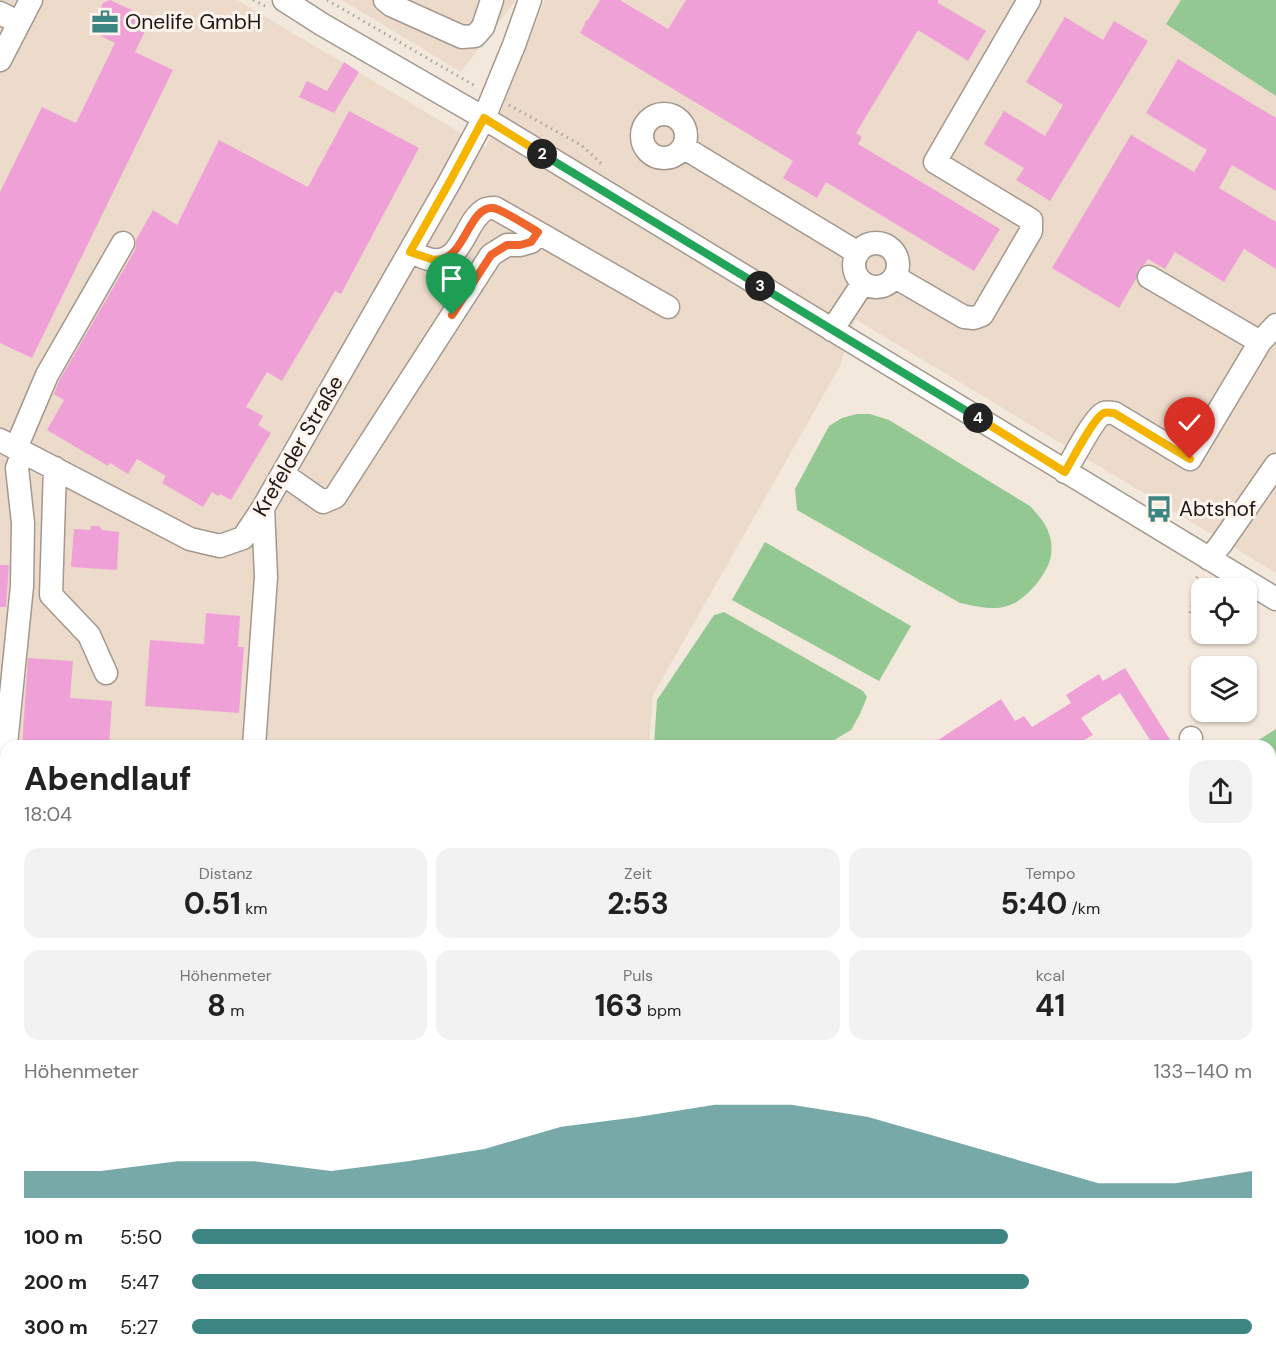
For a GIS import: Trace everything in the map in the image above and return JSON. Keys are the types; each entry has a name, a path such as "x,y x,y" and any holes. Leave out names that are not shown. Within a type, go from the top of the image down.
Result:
{"street":[{"path":"0,60 10,18 32,0"},
{"path":"284,0 484,118 1065,472 1204,565 1276,599"},
{"path":"386,0 391,5 462,37 475,36 483,27 492,0"},
{"name":"Krefelder Straße","path":"13,446 190,539 220,546 243,538 264,508 484,118 530,0"},
{"path":"895,277 964,318 974,318 982,315 1031,231 1030,220 935,162 1029,0"},
{"path":"682,147 858,253"},
{"path":"410,252 434,260 447,258 457,248 476,217 486,208 495,208 668,307"},
{"path":"283,474 323,501 335,497 491,255 507,245 531,242 538,232"},
{"path":"7,740 22,586 23,522 13,446 46,375 123,243"},
{"path":"882,243 889,246 899,264 895,277 884,286 870,286 863,282 856,272 855,259 858,253 868,244 882,243"},
{"path":"1149,277 1260,342"},
{"path":"832,330 863,282"},
{"path":"1065,472 1090,429 1106,412 1114,413 1190,459 1260,342 1276,325"},
{"path":"1204,565 1276,465"},
{"path":"55,468 51,595 88,635 106,673"},
{"path":"254,740 266,577 264,508"}],"path":[{"path":"1190,613 1195,598 1195,579 1204,565"}],"shaded area":[{"path":"0,0 237,0 486,148 545,0 1181,0 1166,24 1276,96 1276,573 855,319 840,366 653,695 649,740 0,740"},
{"path":"342,0 516,0 461,72"}],"green space":[{"path":"1181,0 1276,0 1276,96 1166,24"},
{"path":"857,414 870,414 889,420 1030,506 1047,528 1051,539 1051,552 1044,574 1027,594 1014,604 995,608 960,603 797,510 795,489 829,426 842,418"},
{"path":"765,542 911,626 879,681 732,600"},
{"path":"724,612 863,691 867,697 851,730 834,740 654,740 657,700 714,615"},
{"path":"1276,729 1276,740 1259,740"}],"building":[{"path":"110,0 151,19 135,52 173,70 32,358 0,343 0,192 42,107 76,123 115,43 89,30 103,3"},
{"path":"600,0 620,0 668,29 686,0 938,0 938,3 986,31 968,61 918,30 856,133 862,137 858,144 1000,229 974,271 826,182 817,198 783,178 793,161 580,33 585,21 588,20"},
{"path":"1065,17 1103,40 1114,21 1148,41 1050,201 1016,180 1024,168 984,144 1004,111 1045,136 1063,105 1026,82"},
{"path":"1178,59 1276,118 1276,191 1232,165 1219,188 1276,222 1276,269 1244,249 1224,282 1175,252 1165,269 1148,259 1138,270 1136,279 1119,308 1052,268 1131,135 1194,172 1207,150 1146,113"},
{"path":"344,62 359,72 334,113 299,97 307,81 327,91"},
{"path":"349,111 419,148 341,294 335,291 282,381 267,372 246,407 263,416 258,425 271,433 231,500 212,492 203,507 162,483 166,476 137,459 128,474 110,463 108,466 47,430 64,400 54,394 59,381 135,250 136,240 153,210 177,225 219,140 308,187"},
{"path":"91,526 119,532 117,570 71,567 74,529 90,530"},
{"path":"0,565 9,565 6,607 0,607"},
{"path":"206,613 240,616 238,647 244,647 239,713 145,706 150,640 204,644"},
{"path":"28,658 73,661 70,698 112,701 109,740 22,740"},
{"path":"1125,668 1170,740 1150,740 1120,693 1081,718 1093,735 1084,740 938,740 1001,699 1015,721 1024,716 1032,727 1071,703 1066,695 1099,674 1103,681"}],"place":[{"name":"Onelife GmbH","path":"105,22"},
{"name":"Abtshof","path":"1159,509"}],"route":[{"path":"452,315 491,255 507,245 531,242 538,232 495,208 486,208 476,217 457,248 447,258 434,260 410,252 484,118 1065,472 1090,429 1106,412 1114,413 1190,459"}]}
